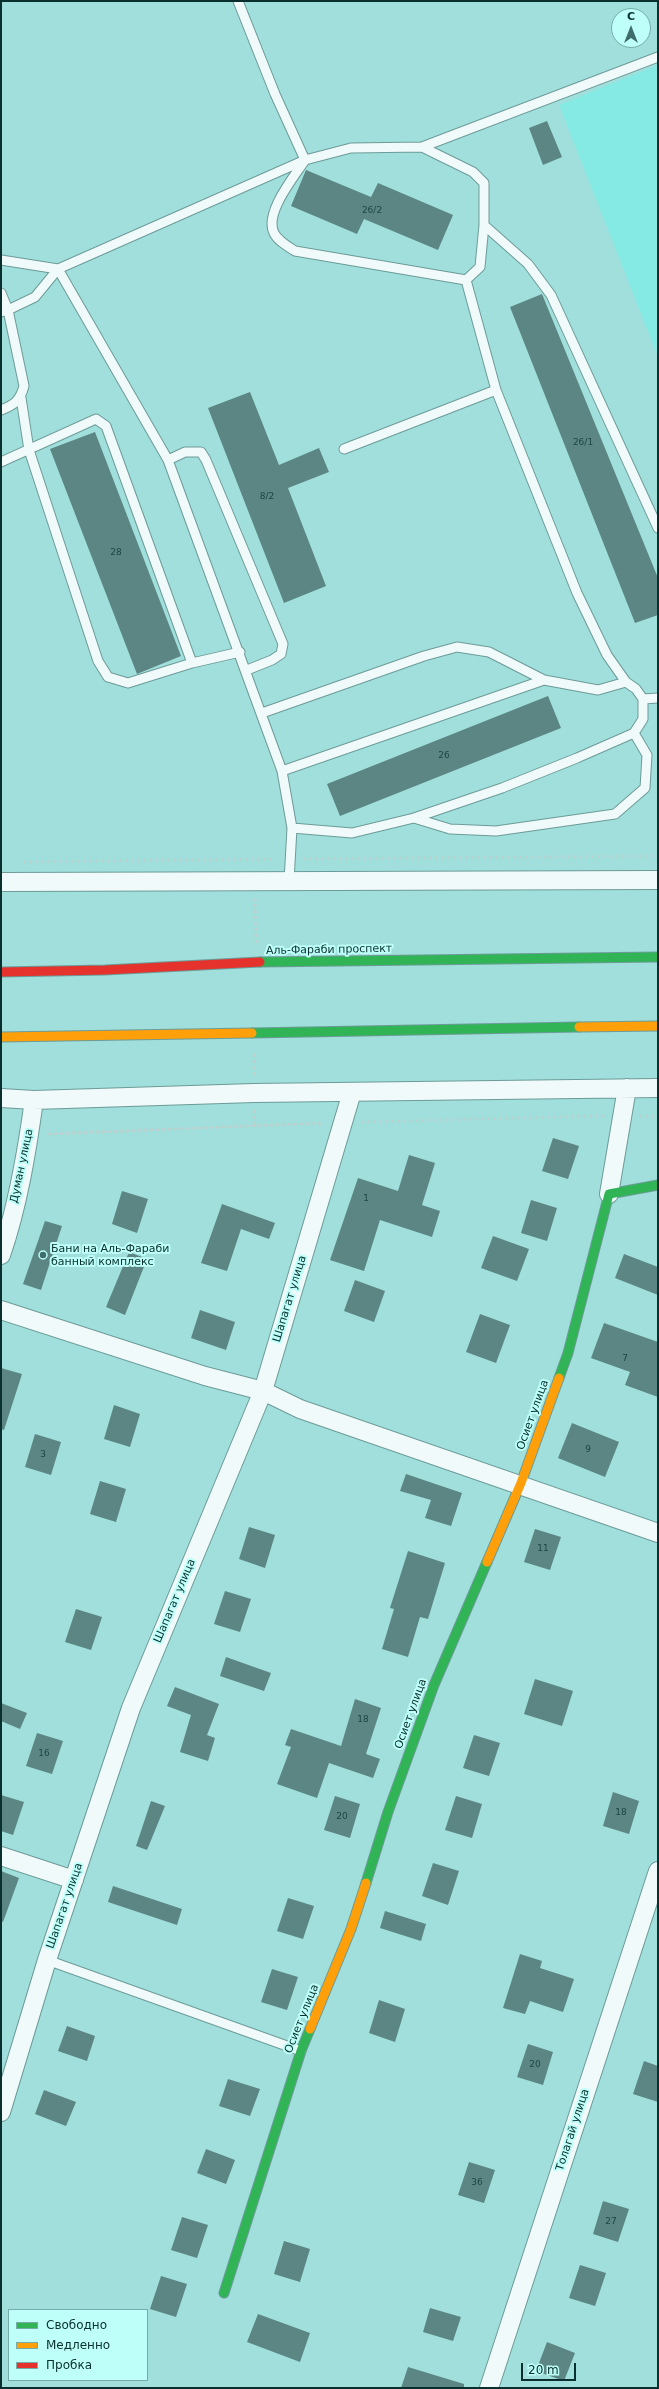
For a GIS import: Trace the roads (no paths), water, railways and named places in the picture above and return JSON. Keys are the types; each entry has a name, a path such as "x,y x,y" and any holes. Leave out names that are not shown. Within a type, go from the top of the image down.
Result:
{"street":[{"path":"1,882 658,880"},
{"name":"Аль-Фараби проспект","path":"1,972 105,970 256,962 658,957"},
{"path":"1,1037 658,1026"},
{"path":"627,1088 609,1194 658,1185"},
{"path":"1,1098 34,1100 352,1092 658,1088"},
{"name":"Шапагат улица","path":"1,2112 47,1960 131,1708 263,1391 352,1092"},
{"name":"Думан улица","path":"1,1255 7,1238 29,1135 34,1100"},
{"name":"Осиет улица","path":"224,2293 301,2051 351,1929 388,1812 434,1685 521,1484 568,1353 609,1194"},
{"path":"1,1310 205,1376 263,1391 300,1409 658,1532"},
{"path":"1,1856 74,1880"},
{"name":"Толагай улица","path":"489,2388 658,1872"}],"lane":[{"path":"238,1 275,94 305,160"},
{"path":"5,311 35,297 58,269 305,160 351,148 422,147 658,57"},
{"path":"422,147 473,172 484,183 484,225 480,266 466,280"},
{"path":"305,160 273,212 274,232 283,243 295,252 466,280"},
{"path":"484,225 528,264 551,295 658,528"},
{"path":"1,260 58,269"},
{"path":"58,269 168,460 247,670 282,771 292,828 289,881"},
{"path":"292,828 352,833 414,818 502,788 634,734 644,719 643,699 636,689 626,682 607,655 577,593 496,390 466,280"},
{"path":"1,293 24,386 21,398 29,450 98,661 108,677 128,683 192,663 240,652"},
{"path":"344,448 496,390"},
{"path":"1,410 13,405 21,398"},
{"path":"1,462 96,419 106,426 192,663"},
{"path":"168,460 184,452 201,452 206,460 283,644 281,654 272,660 247,670"},
{"path":"262,713 424,656 457,647 489,652 544,680 598,690 626,682"},
{"path":"282,771 544,680"},
{"path":"643,699 658,698"},
{"path":"414,818 450,829 496,831 614,814 646,788 647,755 634,734"},
{"path":"47,1960 301,2051"}],"place":[{"name":"Бани на Аль-Фараби банный комплекс","path":"43,1255"}]}
